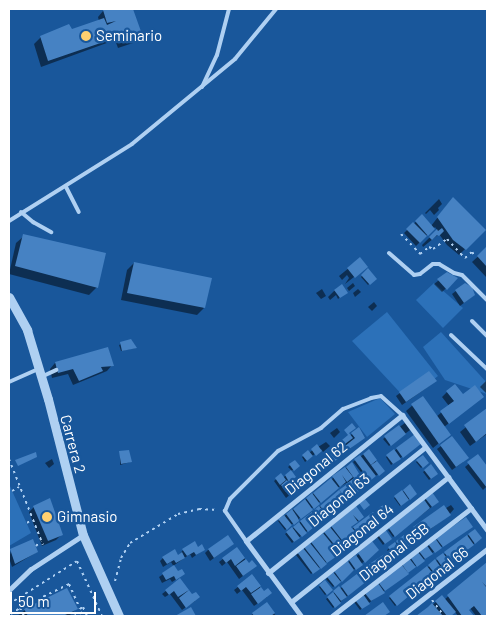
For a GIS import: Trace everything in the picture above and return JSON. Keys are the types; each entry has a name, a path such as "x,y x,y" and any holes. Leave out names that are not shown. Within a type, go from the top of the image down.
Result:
{"street":[{"name":"Carrera 2","path":"9,297 27,330 83,535 119,616"},
{"path":"402,415 487,530"},
{"name":"Diagonal 62","path":"246,541 402,415"},
{"name":"Diagonal 63","path":"268,574 425,447"},
{"name":"Diagonal 64","path":"291,602 448,477"},
{"name":"Diagonal 65B","path":"332,616 471,508"},
{"path":"9,590 31,569 83,535"},
{"path":"246,541 268,574 301,616"},
{"name":"Diagonal 66","path":"401,616 487,549"}],"lane":[{"path":"201,89 217,55 229,9"},
{"path":"9,221 132,144 235,59 276,9"},
{"path":"66,187 79,212"},
{"path":"21,212 33,222 51,232"},
{"path":"390,253 414,275 420,274 433,264 439,264 454,273 462,275 487,300"},
{"path":"472,321 487,336"},
{"path":"451,335 487,368"},
{"path":"9,382 56,370"},
{"path":"246,541 225,512 230,499 278,451 321,428 343,409 371,398 381,396 402,415"}],"path":[{"path":"400,234 420,254 429,247 433,249 447,239 465,258 472,252 476,257"},
{"path":"9,459 43,545"},
{"path":"12,491 19,486"},
{"path":"111,598 121,558 130,543 178,514 198,510 225,512"},
{"path":"26,523 32,519"},
{"path":"36,529 42,528"},
{"path":"36,546 41,541"},
{"path":"9,604 77,561 102,616"},
{"path":"11,614 69,584 80,609 83,607 87,616"},
{"path":"428,595 444,616"},
{"path":"20,608 24,616"},
{"path":"74,616 85,611"}],"shaded area":[{"path":"434,283 463,308 443,328 416,300"},
{"path":"387,312 438,376 407,400 352,341"},
{"path":"441,332 487,383 487,394 445,380 423,347"},
{"path":"380,398 395,414 367,437 348,412"},
{"path":"9,484 31,533 9,546"}],"building":[{"path":"133,9 143,37 123,43 121,36 48,61 40,36 69,24 72,29 104,18 107,25 116,21 107,23 103,10"},
{"path":"453,197 486,230 466,250 453,240 437,217"},
{"path":"422,214 435,229 428,236 415,221"},
{"path":"413,222 427,236 420,243 406,229"},
{"path":"442,228 444,231 439,236 437,235 432,240 429,237 437,229 438,231"},
{"path":"23,234 106,253 98,288 15,266"},
{"path":"487,246 487,267 477,256"},
{"path":"360,257 368,267 355,278 347,268"},
{"path":"134,262 212,278 205,308 127,293"},
{"path":"368,268 377,279 370,285 361,275"},
{"path":"447,272 458,278 447,290 437,279"},
{"path":"465,283 472,287 475,295 464,303 455,290"},
{"path":"342,284 348,293 340,298 334,290"},
{"path":"131,339 137,348 122,351 120,342"},
{"path":"108,347 114,366 101,367 103,371 79,381 73,369 58,373 55,362"},
{"path":"429,371 437,381 406,402 399,392"},
{"path":"455,384 463,394 475,385 484,397 449,424 440,411 454,401 446,391"},
{"path":"423,396 451,435 439,444 411,404"},
{"path":"487,408 487,433 476,442 464,425"},
{"path":"352,423 356,428 349,433 353,438 345,444 342,440 348,435 344,430"},
{"path":"399,425 406,434 391,446 384,436"},
{"path":"359,427 365,438 348,450 345,446 355,438 351,433"},
{"path":"415,434 422,443 403,458 396,448"},
{"path":"452,436 469,458 456,467 440,445"},
{"path":"317,444 322,451 316,456 311,449"},
{"path":"369,449 377,460 371,465 363,454"},
{"path":"394,449 401,459 393,464 386,455"},
{"path":"129,450 132,462 121,464 119,451"},
{"path":"308,450 313,456 307,461 302,455"},
{"path":"335,451 340,457 334,462 329,455"},
{"path":"36,452 37,457 18,466 15,460"},
{"path":"478,454 487,466 487,488 467,462"},
{"path":"360,455 376,476 370,481 354,459"},
{"path":"423,455 429,463 423,468 416,460"},
{"path":"327,457 332,463 326,468 321,462"},
{"path":"295,460 300,466 294,471 289,464"},
{"path":"377,461 385,471 379,476 371,465"},
{"path":"352,462 366,485 354,495 346,484 354,478 346,467"},
{"path":"319,463 324,469 318,474 313,468"},
{"path":"431,464 438,474 431,479 424,470"},
{"path":"345,467 353,477 347,482 342,475 346,482 340,487 332,476"},
{"path":"291,470 296,477 289,482 285,475"},
{"path":"312,470 317,476 311,481 306,475"},
{"path":"281,473 286,480 280,485 275,478"},
{"path":"305,475 310,482 304,486 299,480"},
{"path":"331,478 339,488 321,503 313,493"},
{"path":"287,480 292,487 286,492 281,485"},
{"path":"298,481 303,487 297,492 292,486"},
{"path":"410,484 417,494 410,500 403,490"},
{"path":"346,485 354,496 348,501 339,490"},
{"path":"339,490 347,501 328,516 320,506"},
{"path":"402,490 409,500 401,506 394,496"},
{"path":"432,492 439,502 432,507 425,498"},
{"path":"312,493 320,504 314,509 306,498"},
{"name":"Gimnasio","path":"50,498 63,535 48,541 33,506"},
{"path":"423,498 430,508 395,537 388,527"},
{"path":"305,499 313,510 301,519 293,509"},
{"path":"365,499 370,505 364,510 359,503"},
{"path":"385,504 392,513 384,519 377,509"},
{"path":"444,505 451,515 420,536 413,527"},
{"path":"319,506 328,517 321,521 313,511"},
{"path":"356,506 364,517 359,521 353,515 358,522 351,527 357,533 353,527 373,512 380,522 348,548 331,526"},
{"path":"292,509 299,521 294,525 286,514"},
{"path":"312,512 320,522 308,532 300,521"},
{"path":"284,515 292,525 287,530 278,519"},
{"path":"466,517 473,527 443,547 436,538"},
{"path":"299,522 307,533 302,537 293,527"},
{"path":"292,527 300,538 294,542 286,532"},
{"path":"330,527 347,548 341,553 324,532"},
{"path":"385,529 392,539 385,544 378,535"},
{"path":"414,529 421,539 413,544 406,534"},
{"path":"475,529 482,538 475,544 468,534"},
{"path":"323,533 340,554 327,563 311,542"},
{"path":"228,535 234,544 214,558 208,549"},
{"path":"404,535 411,545 403,550 396,541"},
{"path":"467,535 474,545 451,562 444,552"},
{"path":"435,538 442,548 435,553 428,544"},
{"path":"33,539 38,552 15,564 10,549"},
{"path":"195,541 198,547 202,544 205,550 196,555 194,552 187,556 182,549"},
{"path":"372,541 379,550 365,563 358,553"},
{"path":"395,542 402,552 395,557 388,547"},
{"path":"310,543 327,564 321,569 304,547"},
{"path":"426,544 433,554 425,559 418,550"},
{"path":"237,547 245,558 235,566 231,559 226,563 222,558"},
{"path":"303,548 320,569 313,574 297,552"},
{"path":"175,549 178,555 182,552 185,558 176,563 174,560 167,564 162,557"},
{"path":"418,552 425,561 417,567 410,557"},
{"path":"386,553 393,563 378,572 371,563"},
{"path":"443,553 450,562 443,568 436,558"},
{"path":"356,555 363,565 356,570 349,560"},
{"path":"409,558 416,567 408,573 401,563"},
{"path":"246,559 249,563 252,560 257,566 243,576 236,566"},
{"path":"435,559 442,569 435,574 428,565"},
{"path":"347,560 354,570 342,582 334,571"},
{"path":"487,562 487,587 482,582 487,588 487,616 482,616 474,606 469,610 474,616 462,616 447,595"},
{"path":"370,564 377,573 348,596 341,586"},
{"path":"174,565 178,571 182,569 185,574 176,580 174,576 166,580 162,573"},
{"path":"402,565 409,574 385,591 378,582"},
{"path":"427,566 434,575 397,606 389,596"},
{"path":"333,572 341,582 335,587 327,577"},
{"path":"252,574 261,586 251,593 246,587 241,591 237,586"},
{"path":"180,578 189,590 178,597 174,591 169,595 165,590"},
{"path":"325,580 333,590 327,595 319,585"},
{"path":"378,583 385,593 371,601 364,592"},
{"path":"339,586 347,597 341,601 333,591"},
{"path":"261,587 264,591 268,588 272,593 258,604 251,594"},
{"path":"67,588 78,609 63,616 28,616 24,609"},
{"path":"189,590 192,594 196,592 200,597 186,608 179,598"},
{"path":"333,592 341,603 335,608 327,597"},
{"path":"363,594 370,604 362,609 355,600"},
{"path":"442,595 456,612 451,616 447,616 435,601"},
{"path":"267,602 275,613 271,616 254,616 252,613"},
{"path":"383,602 390,612 384,616 364,616"},
{"path":"432,603 443,616 416,616 428,607"},
{"path":"191,607 196,616 175,616"}],"place":[{"name":"Seminario","path":"86,36"},
{"name":"Gimnasio","path":"47,517"}]}
